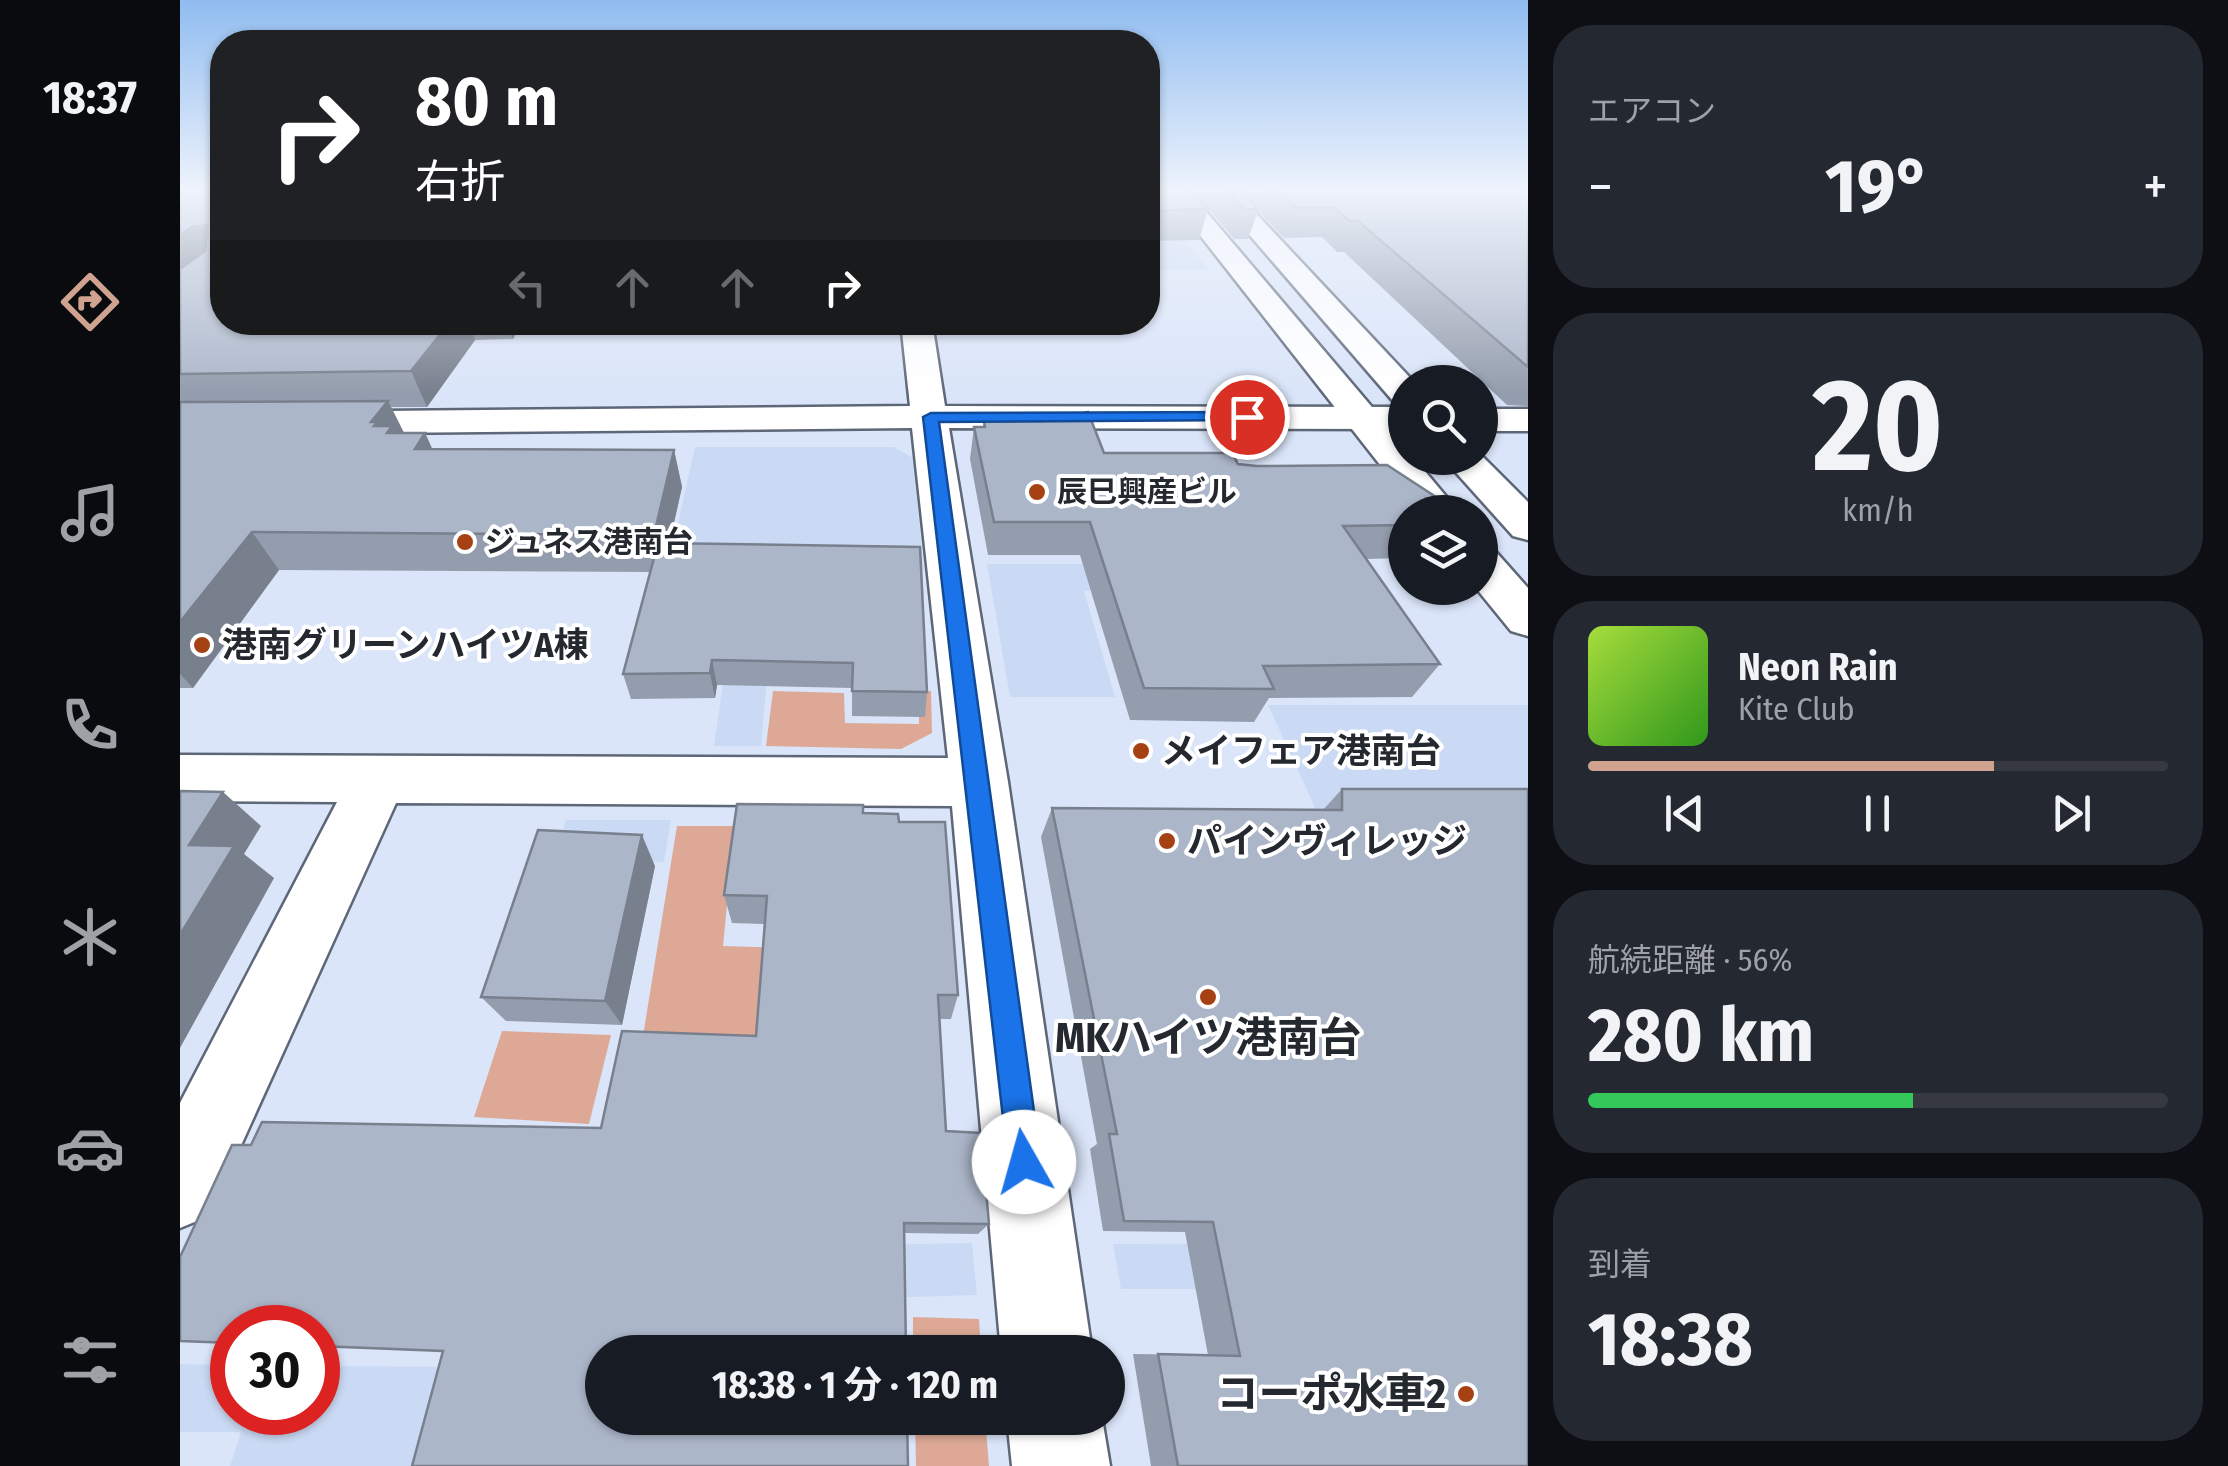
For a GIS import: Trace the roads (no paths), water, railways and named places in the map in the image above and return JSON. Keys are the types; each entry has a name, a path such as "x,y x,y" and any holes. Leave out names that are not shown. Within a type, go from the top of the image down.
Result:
{"street":[{"path":"1229,256 1424,495"},
{"path":"1281,256 1388,375"},
{"path":"918,335 979,782 1045,1335"},
{"path":"180,424 931,417 1388,418"},
{"path":"1498,420 1528,420"},
{"path":"1478,475 1528,527"},
{"path":"1498,583 1528,619"},
{"path":"180,1188 379,776"},
{"path":"180,778 979,782"},
{"path":"1057,1435 1060,1466"}],"place":[{"name":"辰巳興産ビル","path":"1037,492"},
{"name":"ジュネス港南台","path":"465,542"},
{"name":"港南グリーンハイツA棟","path":"202,645"},
{"name":"メイフェア港南台","path":"1141,751"},
{"name":"パインヴィレッジ","path":"1167,841"},
{"name":"MKハイツ港南台","path":"1208,997"},
{"name":"コーポ水車2","path":"1466,1394"}]}
